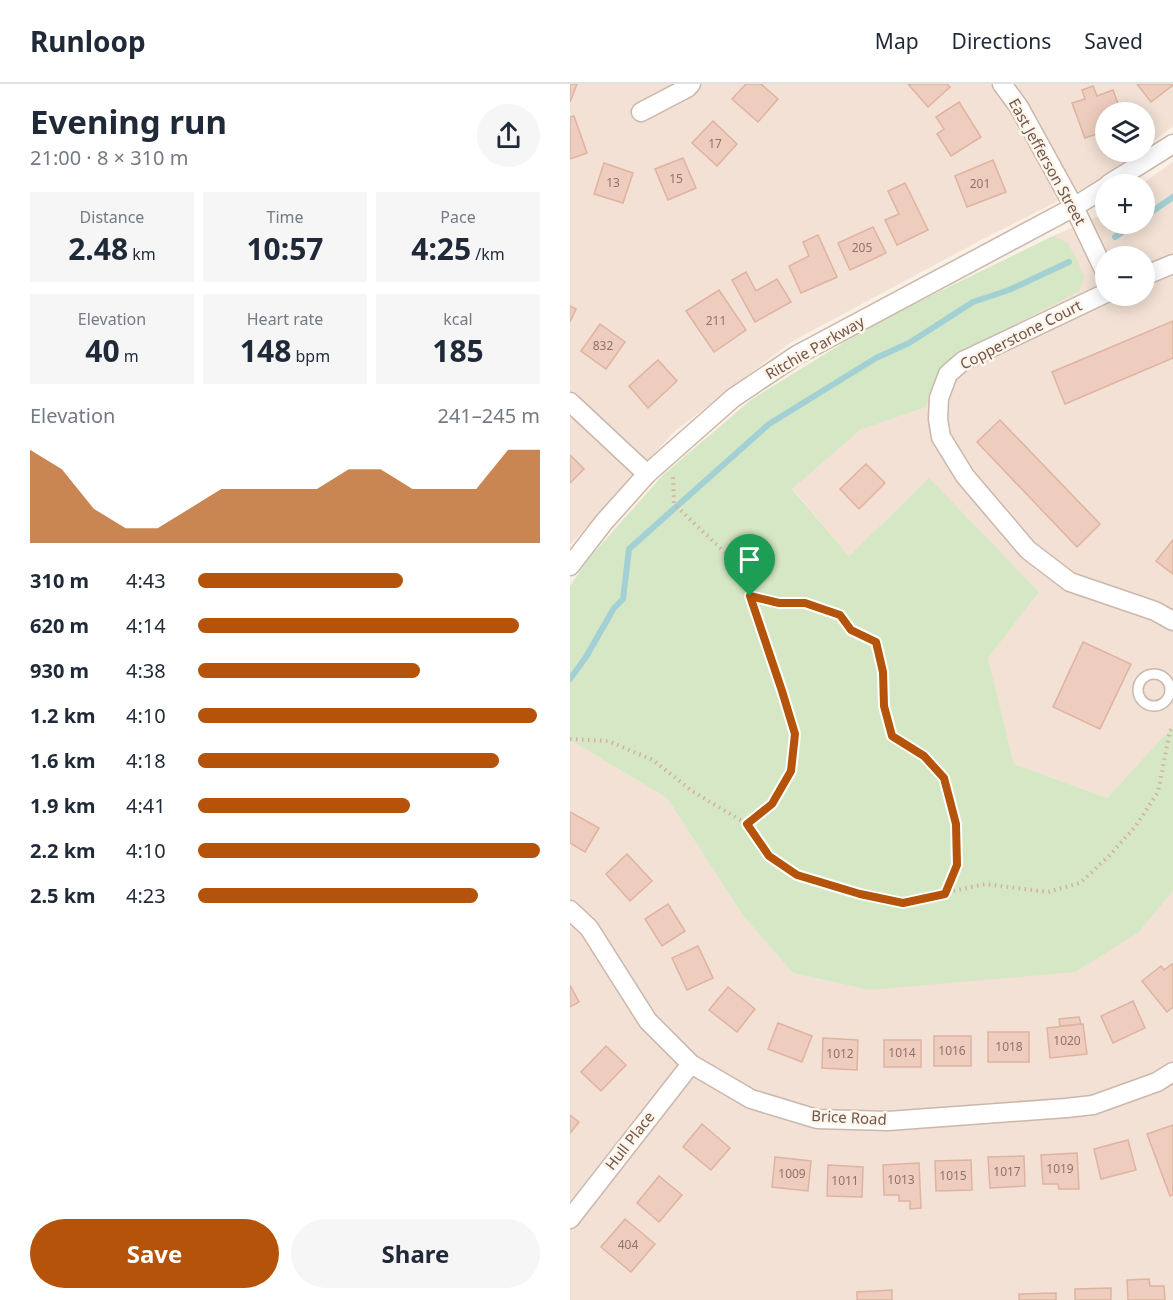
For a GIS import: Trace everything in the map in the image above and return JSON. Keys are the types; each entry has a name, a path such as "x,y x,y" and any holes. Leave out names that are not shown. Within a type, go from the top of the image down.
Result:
{"street":[{"path":"641,111 691,84"},
{"name":"East Jefferson Street","path":"1002,84 1019,107 1074,207 1095,251"},
{"path":"1125,174 1173,144"},
{"name":"Ritchie Parkway","path":"570,566 604,522 646,474 734,398 797,355 1095,194"},
{"path":"1155,271 1173,264"},
{"name":"Copperstone Court","path":"1095,298 963,361 948,374 939,398 938,419 941,437 965,476 1028,550 1070,582 1155,611 1173,621"},
{"path":"570,402 646,474"},
{"name":"Brice Road","path":"570,910 589,928 648,1021 691,1064 751,1099 816,1119 876,1120 1093,1105 1157,1082 1173,1072"},
{"name":"Hull Place","path":"570,1219 691,1064"}],"path":[{"path":"673,476 674,504 738,566 795,734 791,771 772,804 747,824"},
{"path":"750,596 779,603 805,603 840,615 851,630 876,642 883,672 884,706 892,736 924,756 944,778 956,824 957,865 945,894"},
{"path":"570,739 608,741 653,760 692,791 747,824 769,856 797,875 860,894 903,903 985,884 1048,892 1080,883 1135,827 1158,792 1170,731 1173,727"}],"shaded area":[{"path":"570,84 1173,84 1173,126 1155,140 1155,102 1095,102 1095,162 1127,162 1111,174 1095,174 1095,183 979,241 791,342 675,431 570,545"},
{"path":"1173,162 1173,726 1107,798 1014,764 988,658 1039,592 928,479 849,556 792,488 860,430 926,407 940,373 952,359 968,349 1067,242 1053,236 1095,218 1095,234 1155,234 1155,175"},
{"path":"570,740 667,798 744,917 793,973 869,990 1139,932 1173,891 1173,1300 570,1300"}],"green space":[{"path":"1053,236 1067,242 1076,258 1084,277 1079,291 957,355 946,365 939,376 926,407 860,430 792,489 849,556 929,478 1039,592 988,658 1014,764 1107,798 1173,726 1173,891 1139,932 1075,972 869,990 793,973 744,917 667,798 570,740 570,586 590,557 663,475 752,399 879,321"}],"building":[{"path":"570,84 577,84 570,102"},
{"path":"746,84 761,84 778,99 758,122 732,99"},
{"path":"908,84 947,84 950,87 928,107"},
{"path":"1137,84 1173,84 1173,85 1151,102"},
{"path":"1093,86 1097,96 1113,90 1117,102 1095,102 1095,135 1085,138 1072,103 1085,99 1082,90"},
{"path":"959,102 981,137 951,156 937,134 944,129 936,117"},
{"path":"574,116 587,153 570,159 570,117"},
{"path":"713,121 737,144 717,166 692,143"},
{"path":"683,158 696,188 668,200 655,169"},
{"path":"993,160 1006,192 967,207 955,176"},
{"path":"604,163 633,173 623,203 594,194"},
{"path":"905,183 928,230 897,245 885,220 899,214 888,191"},
{"path":"873,227 886,253 850,270 838,243"},
{"path":"818,235 837,277 801,293 789,266 809,256 803,242"},
{"path":"746,272 756,291 777,279 791,302 755,322 732,280"},
{"path":"719,290 746,330 714,352 686,311"},
{"path":"570,306 576,309 570,322"},
{"path":"1173,321 1173,358 1065,404 1052,372"},
{"path":"600,324 625,342 606,369 581,351"},
{"path":"658,360 677,381 648,408 629,386"},
{"path":"1000,420 1100,524 1077,547 977,442"},
{"path":"570,455 584,469 570,483"},
{"path":"866,464 885,483 859,509 840,489"},
{"path":"1173,540 1173,574 1156,561"},
{"path":"1083,642 1131,664 1100,729 1053,707"},
{"path":"570,812 599,828 585,852 570,843"},
{"path":"627,854 652,881 630,901 606,874"},
{"path":"668,904 685,931 662,946 645,919"},
{"path":"698,946 713,978 687,990 672,958"},
{"path":"1172,964 1173,1007 1167,1012 1142,981 1161,966 1164,970"},
{"path":"570,985 579,1002 570,1007"},
{"path":"728,987 755,1009 737,1032 709,1010"},
{"path":"1133,1001 1145,1028 1113,1043 1101,1016"},
{"path":"1079,1017 1081,1024 1060,1026 1059,1019"},
{"path":"778,1023 812,1036 802,1062 768,1049"},
{"path":"1083,1024 1087,1054 1050,1058 1047,1028"},
{"path":"988,1032 1029,1032 1029,1062 988,1062"},
{"path":"934,1036 971,1036 971,1066 934,1066"},
{"path":"823,1038 858,1040 857,1070 822,1068"},
{"path":"884,1040 921,1040 921,1067 884,1067"},
{"path":"606,1046 626,1065 601,1091 581,1072"},
{"path":"570,1115 579,1122 570,1133"},
{"path":"702,1124 730,1148 711,1170 683,1147"},
{"path":"1173,1125 1173,1195 1170,1196 1147,1134"},
{"path":"1128,1140 1136,1170 1101,1179 1094,1149"},
{"path":"1077,1153 1079,1189 1059,1189 1058,1184 1043,1184 1041,1155"},
{"path":"1024,1156 1025,1186 990,1188 988,1157"},
{"path":"775,1157 811,1161 808,1191 772,1187"},
{"path":"971,1160 972,1190 936,1191 935,1161"},
{"path":"919,1163 921,1208 910,1209 910,1201 899,1201 899,1195 884,1195 883,1165"},
{"path":"828,1165 863,1167 862,1197 827,1196"},
{"path":"659,1176 682,1195 659,1222 637,1203"},
{"path":"625,1219 655,1244 631,1272 601,1247"},
{"path":"1149,1279 1150,1286 1164,1286 1165,1300 1128,1300 1127,1280"},
{"path":"1111,1288 1111,1300 1075,1300 1075,1289"},
{"path":"892,1290 892,1300 857,1300 857,1292"},
{"path":"1056,1293 1056,1300 1019,1300 1019,1294"}],"waterway":[{"path":"1155,209 1173,197"},
{"path":"1115,237 1119,234"},
{"path":"570,679 586,657 614,608 623,599 629,549 769,424 876,358 909,343 973,302 1009,290 1069,262"}],"route":[{"path":"750,596 779,603 805,603 840,615 851,630 876,642 883,672 884,706 892,736 924,756 944,778 956,824 957,865 945,894 903,903 860,894 797,875 769,856 747,824 772,804 791,771 795,734 750,596"}]}
